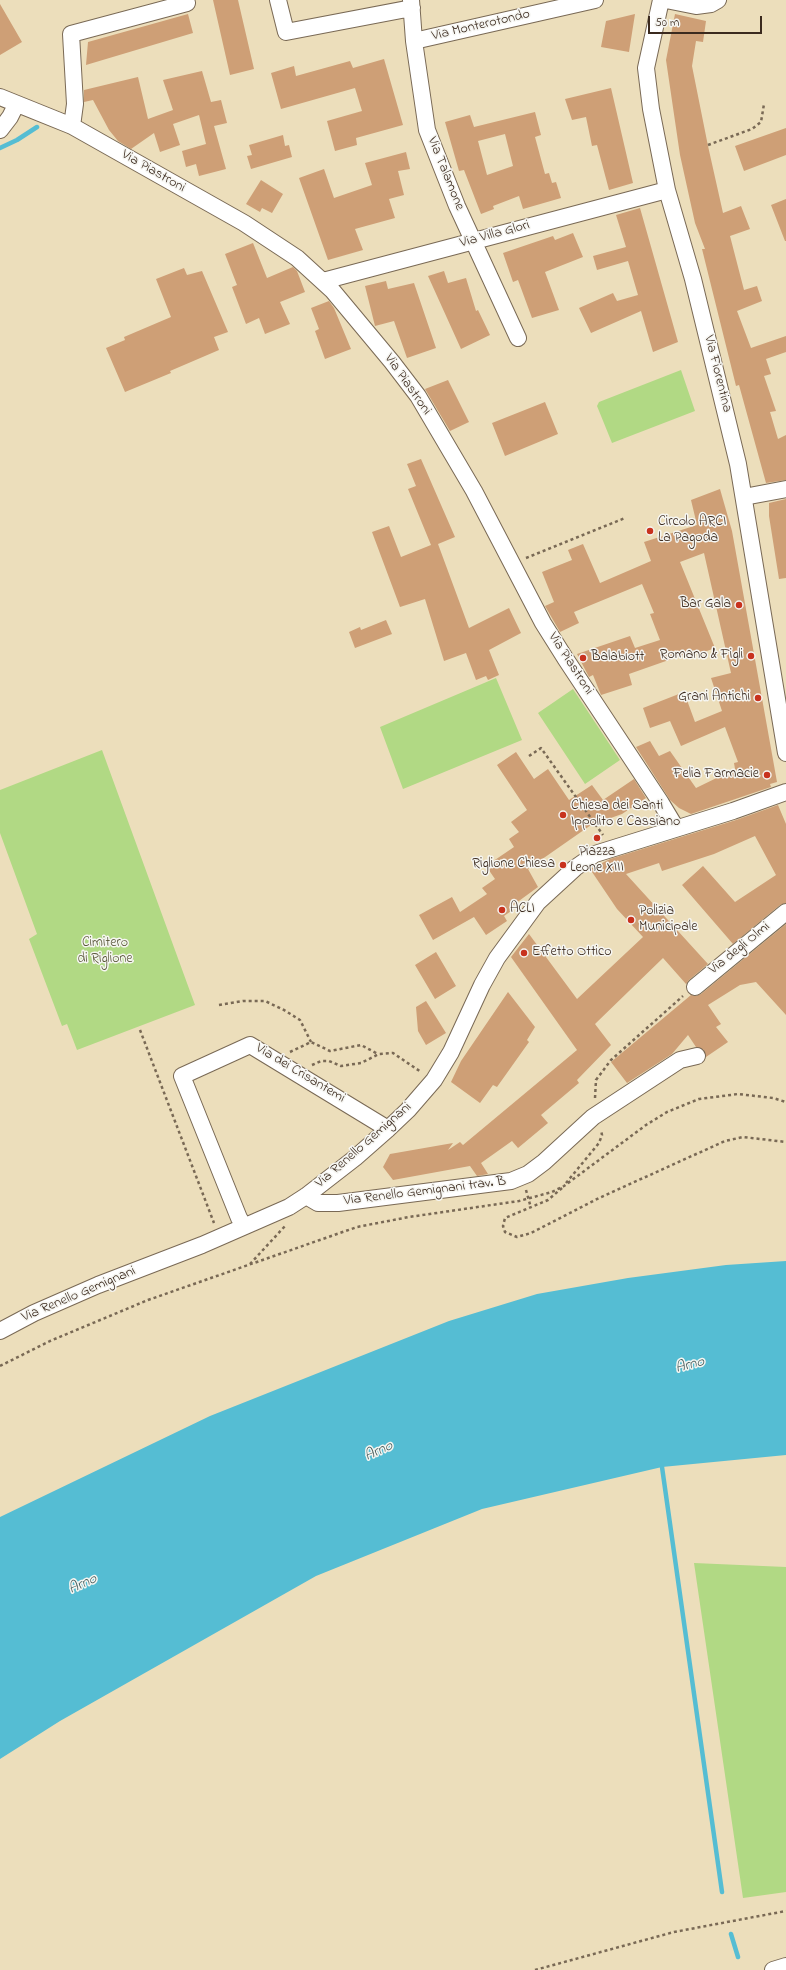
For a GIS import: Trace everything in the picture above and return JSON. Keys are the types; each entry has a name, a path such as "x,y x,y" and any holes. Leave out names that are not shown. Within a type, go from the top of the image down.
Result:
{"street":[{"path":"278,0 286,32 411,4"},
{"name":"Via Monterotondo","path":"414,41 595,0"},
{"name":"Via Fiorentina","path":"661,0 646,68 651,109 667,190 694,279 727,413 744,497 786,753"},
{"path":"666,0 696,6 711,4 718,0"},
{"path":"72,126 75,104 71,34 187,3"},
{"name":"Via Talamone","path":"411,4 414,41 427,130 444,174 518,338"},
{"name":"Via Piastroni","path":"0,97 16,105 72,126 244,223 285,249 323,281 392,362 418,396 474,491 561,652 662,804 676,828"},
{"path":"0,130 10,117 16,105"},
{"name":"Via Villa Glori","path":"323,281 473,240 667,190"},
{"path":"744,497 786,488"},
{"name":"Via Renello Gemignani","path":"0,1330 34,1313 98,1285 202,1245 289,1207 306,1196 355,1158 408,1110 439,1072 451,1052 482,985 506,944 538,902 579,873 595,854 733,811 786,792"},
{"name":"Via degli Olmi","path":"695,987 786,912"},
{"name":"Via dei Crisantemi","path":"244,1226 239,1218 182,1076 250,1045 388,1129"},
{"name":"Via Renello Gemignani trav. B","path":"306,1196 318,1203 338,1203 511,1181 528,1174 544,1162 593,1117 680,1060 697,1056"},
{"path":"773,1970 786,1966"}],"path":[{"path":"708,145 752,129 761,122 764,104"},
{"path":"513,563 625,518"},
{"path":"528,756 541,748 612,849"},
{"path":"0,1366 50,1341 148,1300 357,1226 529,1199 552,1192 564,1186 599,1143 602,1135 601,1129 593,1117 596,1080 611,1060 695,987"},
{"path":"219,1005 243,1001 265,1001 300,1020 311,1042 330,1051 361,1045 379,1054"},
{"path":"140,1030 216,1229"},
{"path":"274,1060 311,1042"},
{"path":"295,1073 321,1061 329,1061 341,1066 361,1063 379,1054 392,1053 426,1075"},
{"path":"786,1102 773,1098 738,1094 699,1099 667,1112 646,1125 564,1186 548,1200 505,1218 503,1226 505,1232 517,1237 531,1233 606,1195 725,1141 743,1137 786,1142"},
{"path":"529,1199 531,1208"},
{"path":"249,1264 294,1216 289,1207"},
{"path":"534,1970 674,1932 786,1911"}],"green space":[{"path":"681,370 695,411 612,443 597,406 599,402"},
{"path":"496,678 522,740 403,789 380,727"},
{"path":"573,689 620,760 585,784 538,713"},
{"name":"Cimitero di Riglione","path":"102,750 195,1005 77,1050 67,1024 62,1026 29,939 37,934 0,833 0,790"},
{"path":"694,1563 786,1567 786,1892 743,1898"}],"water":[{"name":"Arno","path":"786,1261 786,1455 662,1467 482,1509 316,1576 60,1721 0,1759 0,1517 210,1416 449,1321 537,1294 628,1278 726,1265"}],"building":[{"path":"213,0 238,0 254,69 230,75"},
{"path":"0,4 22,42 0,55"},
{"path":"188,14 193,33 86,65 88,42"},
{"path":"635,14 629,52 601,47 606,21"},
{"path":"675,14 706,21 703,42 696,41 692,66 708,146 723,213 741,206 750,229 730,236 744,290 757,286 762,301 737,311 751,348 786,336 786,352 766,359 771,374 764,376 776,411 770,412 778,439 786,435 786,480 766,483 739,385 736,386 702,249 705,249 695,223 680,155 666,60"},
{"path":"384,59 403,125 356,138 357,145 335,151 327,121 362,111 355,88 281,109 271,73 294,66 296,76 350,61 353,68"},
{"path":"202,71 211,102 221,100 227,123 214,126 226,169 199,176 196,164 186,167 182,151 206,144 199,115 173,124 180,145 160,152 154,133 131,149 118,141 109,130 93,100 84,102 84,90 138,77 148,119 173,110 163,80"},
{"path":"611,88 633,183 609,190 597,145 592,146 586,117 572,120 565,99"},
{"path":"535,112 541,135 535,137 545,174 549,173 552,183 556,182 561,198 523,209 519,196 493,206 494,209 481,214 464,170 459,171 445,122 470,115 474,127","holes":["505,134 513,166 487,175 478,141"]},
{"path":"786,128 786,155 744,171 735,146"},
{"path":"283,135 285,146 289,145 292,157 251,169 247,156 252,155 249,145"},
{"path":"406,152 410,169 398,171 404,195 389,199 395,218 355,229 363,250 328,260 299,178 324,169 334,198 372,185 365,163"},
{"path":"261,180 283,194 272,213 262,208 260,212 246,204"},
{"path":"786,199 786,241 785,241 771,205"},
{"path":"640,208 678,342 653,352 641,311 591,333 579,308 613,293 617,301 638,295 628,261 597,270 593,256 626,247 616,215"},
{"path":"573,233 583,257 545,272 559,310 532,318 518,280 513,282 503,253 553,236 555,240"},
{"path":"253,243 267,278 293,267 297,271 305,292 280,302 290,324 265,334 259,318 246,324 232,287 237,285 225,254"},
{"path":"184,268 187,275 202,271 228,332 214,337 219,350 170,371 171,373 125,392 106,348 125,340 124,337 171,317 156,279"},
{"path":"444,271 448,283 466,278 476,311 478,310 490,335 461,349 428,276"},
{"path":"386,281 388,289 414,283 436,348 407,358 394,321 375,326 365,286"},
{"path":"329,301 334,308 351,349 325,359 315,331 319,329 311,308"},
{"path":"448,380 469,422 450,431 425,389"},
{"path":"545,402 558,434 505,456 492,423"},
{"path":"421,459 455,537 438,544 469,628 509,608 521,633 489,650 499,675 488,680 486,676 476,680 466,653 444,661 425,599 400,607 372,532 389,526 401,557 431,545 408,489 416,486 407,464"},
{"path":"720,489 732,531 777,782 770,784 771,787 691,814 679,808 670,800 636,747 650,741 659,756 670,751 696,788 735,769 734,763 738,762 725,727 681,746 670,721 650,728 643,708 684,692 695,722 722,711 711,678 731,673 704,553 680,562 715,648 699,654 697,651 683,655 629,674 632,685 601,695 593,675 589,677 577,654 630,636 635,648 660,640 650,614 654,613 642,584 574,612 579,623 560,632 545,606 554,602 542,572 572,560 568,550 583,544 600,583 651,561 644,542 697,525 691,500"},
{"path":"786,499 786,578 779,579 769,516 769,503"},
{"path":"386,620 392,634 355,648 349,632 360,627 361,630"},
{"path":"516,752 534,779 548,769 569,800 592,785 603,800 634,779 646,798 622,814 591,825 528,869 538,887 512,906 514,909 504,916 507,921 486,935 474,917 433,940 419,915 452,897 460,912 487,894 482,888 495,879 486,866 514,847 509,839 519,832 511,822 527,810 497,765"},
{"path":"778,805 786,824 786,903 780,905 733,944 682,885 703,866 735,902 776,875 755,836 714,854 662,871 659,863 626,874 708,964 686,984 663,958 595,1024 611,1045 577,1080 579,1083 541,1115 548,1123 518,1148 512,1141 481,1163 488,1174 477,1176 470,1166 393,1180 383,1167 390,1154 453,1143 448,1150 460,1142 463,1145 577,1050 511,957 529,934 577,999 643,937 617,909 590,869 610,859 736,820"},
{"path":"786,924 786,1015 756,982 740,985 708,1005 721,1024 716,1027 728,1042 706,1057 704,1050 696,1047 688,1035 672,1054 627,1083 611,1062 691,995 696,996 701,994"},
{"path":"436,952 456,986 435,999 415,965"},
{"path":"508,992 535,1027 527,1040 529,1042 497,1087 493,1085 480,1103 451,1082 461,1061"},
{"path":"426,1001 446,1033 426,1045 418,1031 416,1007"}],"waterway":[{"path":"0,148 17,140 37,127"},
{"path":"662,1467 722,1892"},
{"path":"731,1934 738,1957"}],"place":[{"name":"Circolo ARCI La Pagoda","path":"650,531"},
{"name":"Bar Gala","path":"739,605"},
{"name":"Romano & Figli","path":"751,656"},
{"name":"Balabiott","path":"583,658"},
{"name":"Grani Antichi","path":"758,698"},
{"name":"Felia Farmacie","path":"767,775"},
{"name":"Chiesa dei Santi Ippolito e Cassiano","path":"563,815"},
{"name":"Piazza Leone XIII","path":"597,838"},
{"name":"Riglione Chiesa","path":"563,865"},
{"name":"ACLI","path":"502,910"},
{"name":"Polizia Municipale","path":"631,920"},
{"name":"Effetto Ottico","path":"524,953"}]}
